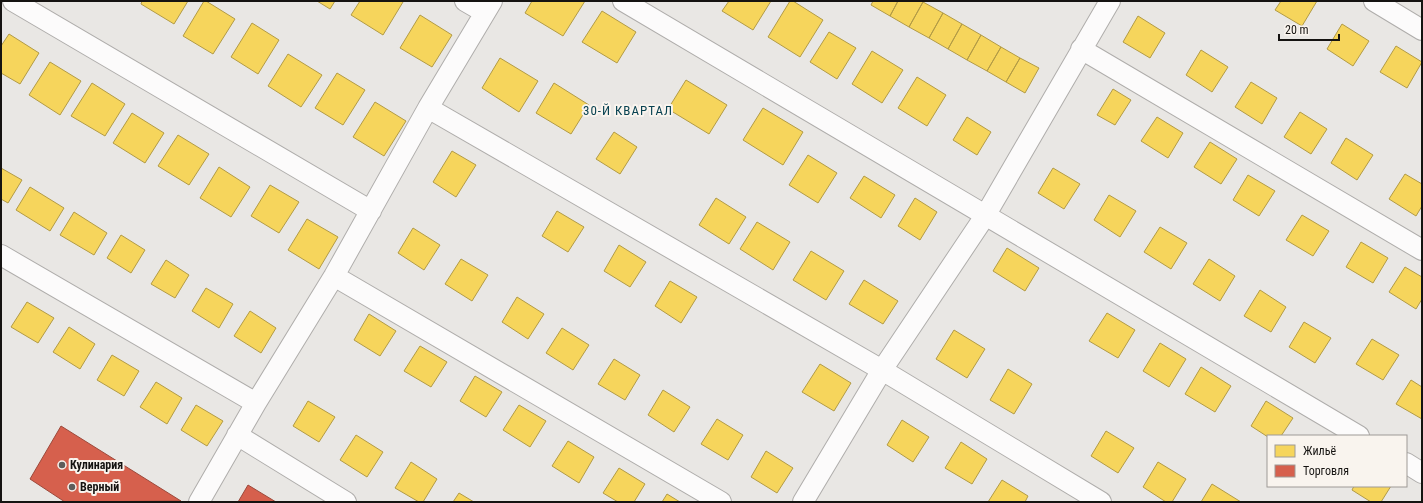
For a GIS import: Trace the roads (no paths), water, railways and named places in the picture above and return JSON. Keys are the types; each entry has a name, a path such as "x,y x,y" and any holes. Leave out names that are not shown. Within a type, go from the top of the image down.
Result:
{"street":[{"path":"13,1 370,211"},
{"path":"199,502 256,403 334,276 428,108 488,7 466,1"},
{"path":"623,1 984,216 1357,435"},
{"path":"803,502 882,370 984,216 1110,1"},
{"path":"1374,1 1422,30"},
{"path":"1081,49 1422,250"},
{"path":"428,108 882,370 1101,502"},
{"path":"1,255 256,403"},
{"path":"334,276 721,502"},
{"path":"238,435 346,502"},
{"path":"1407,465 1422,473"}],"place":[{"name":"Кулинария","path":"62,465"},
{"name":"Верный","path":"72,487"}],"district":[{"name":"30-Й КВАРТАЛ","path":"628,110"}]}
